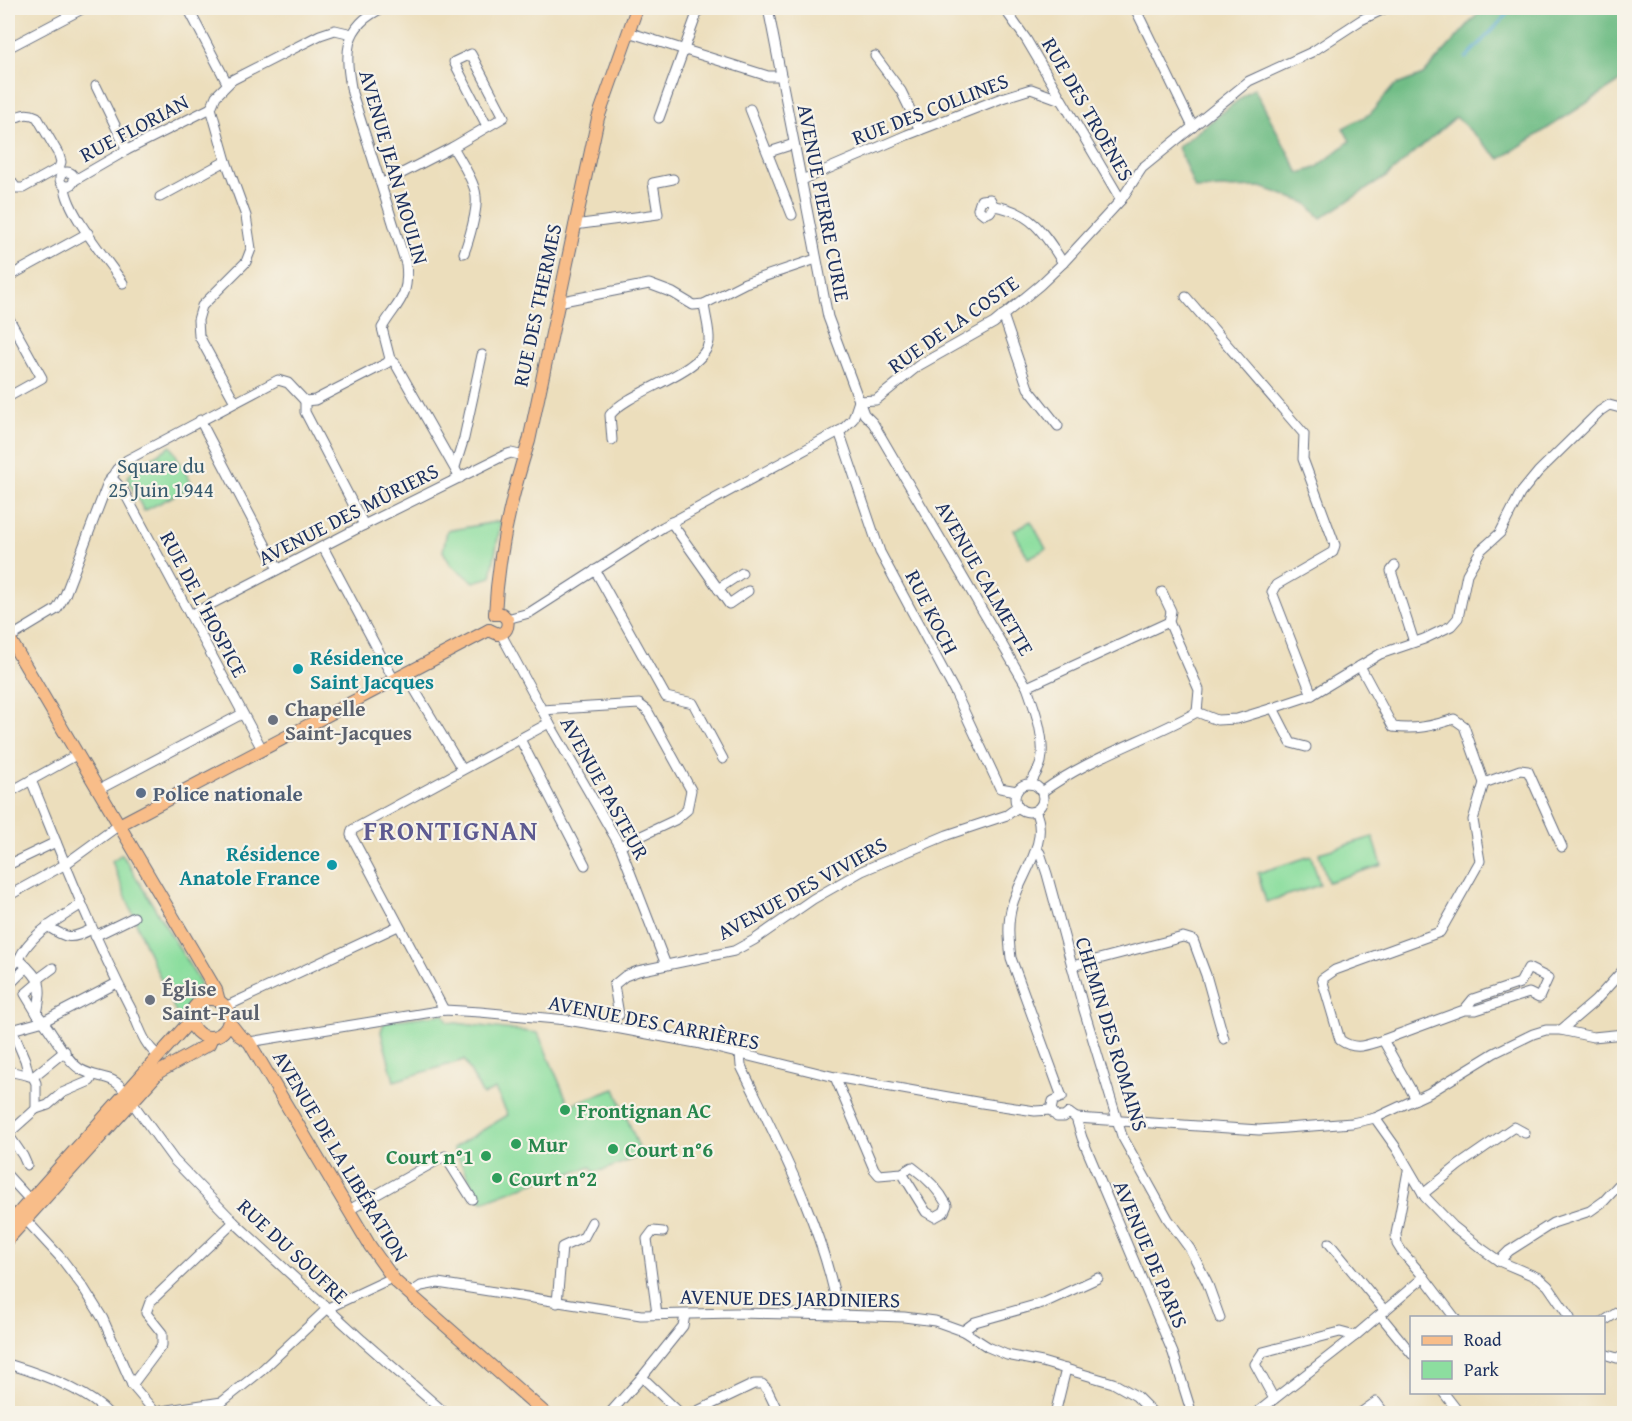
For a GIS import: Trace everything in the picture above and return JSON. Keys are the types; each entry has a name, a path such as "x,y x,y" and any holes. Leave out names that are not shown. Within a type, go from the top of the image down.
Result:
{"main road":[{"name":"RUE DES THERMES","path":"495,614 508,520 529,441 598,118 637,8"},
{"path":"119,825 394,680 507,628 507,619 502,615 495,614 490,618 488,624 495,632"},
{"path":"8,637 216,990 229,1017 229,1022 209,1044 159,1072 128,1096 8,1225"},
{"path":"8,1239 190,1020 193,1009 201,1001 204,990 204,972"},
{"path":"201,1001 213,999 222,1004"},
{"path":"190,1020 200,1035 245,1039"},
{"name":"AVENUE DE LA LIBÉRATION","path":"229,1022 245,1039 392,1278 546,1413"},
{"path":"159,1056 174,1064"}],"street":[{"path":"8,48 84,8"},
{"path":"188,8 227,83"},
{"path":"235,402 199,336 198,320 202,306 246,262 251,249 246,216 226,161 211,108 216,96 227,83 320,35 336,30 352,34 362,19 383,8"},
{"path":"659,118 699,8"},
{"name":"AVENUE PIERRE CURIE","path":"768,8 828,317 859,401"},
{"name":"RUE DES TROÈNES","path":"1004,8 1026,39 1121,200"},
{"path":"1135,8 1193,127"},
{"name":"RUE DE LA COSTE","path":"859,401 876,400 918,366 959,344 1003,315 1063,263 1121,200 1142,168 1249,81 1312,52 1361,20 1386,8"},
{"path":"628,32 768,76 782,76"},
{"name":"AVENUE JEAN MOULIN","path":"352,34 347,66 352,93 406,264 407,275 402,298 382,328 390,359"},
{"path":"381,184 453,147 504,117 471,54 454,62 487,126"},
{"path":"875,56 901,91 920,130"},
{"name":"RUE DES COLLINES","path":"1038,91 1046,87 1049,80"},
{"path":"96,86 127,150"},
{"name":"RUE DES COLLINES","path":"802,180 920,130 1030,89 1061,100"},
{"name":"RUE FLORIAN","path":"75,180 127,150 211,108"},
{"path":"750,109 792,214"},
{"name":"RUE FLORIAN","path":"8,122 23,113 37,117 59,155 61,171 23,188 16,188 8,177"},
{"path":"769,152 794,144"},
{"path":"453,147 476,195 470,236 464,253"},
{"path":"160,197 226,161"},
{"path":"65,187 72,186 75,180 69,172 61,171 60,182 65,187 66,196 88,233 123,283"},
{"path":"574,225 658,214 653,183 673,179"},
{"path":"994,206 1004,207 1032,220 1063,263"},
{"path":"8,277 88,233"},
{"path":"558,302 649,284 673,293 693,305 704,304 745,283 816,259"},
{"path":"1186,297 1304,434 1303,459 1335,545 1333,552 1276,585 1272,592 1312,694"},
{"path":"612,440 610,416 617,406 673,378 705,352 709,340 704,304"},
{"path":"1003,315 1028,388 1058,426"},
{"path":"8,317 42,378 8,397"},
{"path":"455,467 464,438 482,355"},
{"path":"305,401 315,400 387,363 390,359 395,363 460,478"},
{"path":"8,637 57,609 65,595 111,477 127,460 278,380 288,383 305,401 305,412 364,525"},
{"path":"507,619 529,613 671,522 839,431 853,418 859,401"},
{"name":"AVENUE CALMETTE","path":"859,401 864,414 873,423 1027,687 1037,715 1041,742 1041,761 1030,784"},
{"path":"1042,792 1071,771 1157,733 1197,712 1217,720 1237,719 1273,708 1312,694 1380,654 1442,632 1458,618 1467,574 1472,563 1481,550 1500,533 1520,494 1538,472 1600,411 1609,405 1624,409"},
{"path":"200,420 278,569"},
{"name":"RUE KOCH","path":"839,431 880,552 956,694 1000,788 1017,791"},
{"name":"AVENUE DES MÛRIERS","path":"190,615 364,525 511,453 524,456"},
{"name":"RUE DE L'HOSPICE","path":"111,477 123,490 262,749"},
{"path":"671,522 729,604 748,591"},
{"path":"323,547 394,680"},
{"path":"1395,566 1391,572 1414,642"},
{"path":"595,570 666,697 693,703 723,759"},
{"path":"718,589 742,573"},
{"path":"1162,592 1171,610 1169,622 1199,690 1197,712"},
{"path":"1027,687 1169,622"},
{"name":"AVENUE PASTEUR","path":"495,632 620,846 666,965"},
{"path":"1360,666 1393,727 1410,729 1433,726 1454,719 1464,726 1484,783 1473,820 1480,861 1440,932 1335,970 1322,979 1340,1040 1349,1046 1358,1047 1464,1010 1476,1010 1529,993 1539,998 1548,978 1528,969 1520,983 1473,999 1464,1010"},
{"path":"406,675 462,769"},
{"path":"542,710 639,704 647,710 691,790 687,810 675,820 620,846"},
{"path":"1273,708 1291,743 1306,747"},
{"path":"98,790 242,714"},
{"path":"444,1010 351,835 352,830 549,723"},
{"path":"520,739 585,865"},
{"path":"8,793 78,754"},
{"path":"1484,783 1520,770 1528,771 1562,847"},
{"path":"31,780 80,905 149,1049 159,1056"},
{"path":"1030,784 1039,788 1043,801 1035,812 1029,813 1018,807 1015,799 1017,791 1030,784"},
{"name":"AVENUE DES VIVIERS","path":"619,1015 614,985 625,976 734,951 754,940 813,899 862,871 947,835 1007,815 1018,807"},
{"path":"1035,812 1039,830 1036,848 1012,903 1008,922 1008,939 1011,958 1062,1097 1070,1103 1072,1116"},
{"path":"8,896 64,865 119,825"},
{"path":"8,865 56,842"},
{"name":"CHEMIN DES ROMAINS","path":"1036,848 1047,874 1084,1010 1122,1136 1168,1219 1190,1249 1208,1282 1220,1318"},
{"path":"9,966 19,959 32,939 47,926 80,905"},
{"path":"47,926 65,937 75,937 135,918"},
{"path":"222,1004 398,926"},
{"path":"1072,966 1183,937 1193,940 1206,975 1224,1039"},
{"path":"19,959 38,980 42,988 41,1017"},
{"path":"8,986 27,967"},
{"path":"53,968 25,994 64,1051 79,1068 93,1075 114,1079 128,1096"},
{"path":"1561,1030 1595,1001 1624,969"},
{"path":"36,1109 36,1083 10,1030 117,983"},
{"name":"AVENUE DES CARRIÈRES","path":"245,1039 444,1010 567,1020 696,1043 835,1077 981,1103 1035,1111 1051,1110"},
{"path":"1062,1097 1053,1101 1051,1110 1057,1117 1072,1116 1259,1130 1352,1123 1375,1118 1416,1100 1494,1053 1533,1034 1546,1030 1561,1030 1593,1037 1624,1034"},
{"path":"1383,1040 1416,1100"},
{"path":"8,1071 31,1076 64,1051"},
{"path":"740,1054 741,1066 811,1216 833,1281 839,1315"},
{"path":"27,1165 8,1134 36,1109 48,1106 62,1093 90,1081 93,1075"},
{"path":"835,1077 873,1169 879,1175 902,1173 912,1167 942,1195 947,1205 945,1212 935,1217 926,1212 902,1173"},
{"name":"RUE DU SOUFRE","path":"128,1096 174,1160 234,1222 362,1340 446,1413"},
{"name":"AVENUE DE PARIS","path":"1072,1116 1173,1353 1192,1413"},
{"path":"1375,1118 1397,1149 1423,1194 1453,1226 1499,1262 1539,1278 1548,1286 1569,1316"},
{"path":"1423,1194 1514,1127 1525,1133"},
{"path":"349,1210 445,1156 472,1199"},
{"path":"1408,1171 1396,1234 1397,1244 1454,1316"},
{"path":"8,1176 30,1200"},
{"path":"1499,1262 1509,1251 1553,1223 1590,1211 1604,1201 1624,1179"},
{"path":"25,1219 61,1258 83,1287 103,1319 132,1384 155,1412 222,1402 261,1371 328,1308 392,1278"},
{"path":"132,1384 162,1345 162,1333 146,1313 150,1302 234,1222"},
{"path":"557,1303 562,1247 584,1237 592,1222"},
{"path":"657,1314 647,1239 653,1231 663,1232"},
{"path":"1329,1243 1410,1351"},
{"path":"1255,1413 1355,1336 1424,1277"},
{"path":"963,1331 975,1322 1046,1302 1098,1278"},
{"name":"AVENUE DES JARDINIERS","path":"409,1294 421,1286 438,1283 641,1315 736,1313 839,1315 935,1321 963,1331 997,1351 1113,1383 1136,1396 1154,1413"},
{"path":"1605,1320 1624,1308"},
{"path":"609,1413 684,1326 685,1315"},
{"path":"1274,1399 1255,1364 1263,1352 1340,1332 1355,1336"},
{"path":"1605,1354 1624,1358"},
{"path":"8,1364 33,1371 92,1399 109,1413"},
{"path":"1055,1413 1066,1369"},
{"path":"642,1377 681,1413"},
{"path":"691,1413 754,1384 762,1384 767,1389 779,1413"},
{"path":"1445,1394 1460,1413"},
{"path":"222,1402 222,1413"},
{"path":"1359,1413 1376,1402 1385,1413"}],"green space":[{"path":"1483,8 1624,8 1624,79 1500,159 1456,117 1386,177 1321,218 1306,203 1261,187 1195,189 1178,147 1254,88 1299,173 1316,168 1350,141 1343,128 1370,114 1394,86 1423,75"},
{"name":"Square du 25 Juin 1944","path":"171,446 193,486 144,511 127,478 137,466"},
{"path":"501,521 491,577 474,582 451,565 443,551 447,531"},
{"path":"1031,521 1046,549 1028,558 1014,530"},
{"path":"1373,837 1382,865 1328,882 1319,853"},
{"path":"122,854 199,981 196,996 178,1017 145,945 112,861"},
{"path":"1311,856 1320,885 1266,902 1258,873"},
{"name":"Frontignan AC","path":"444,1014 448,1022 538,1033 569,1105 615,1089 642,1155 607,1169 594,1172 591,1167 544,1181 543,1179 482,1202 453,1148 508,1115 495,1089 483,1095 464,1060 394,1081 381,1032 387,1021"}],"waterway":[{"path":"1466,58 1513,8"}],"place":[{"name":"Résidence Saint Jacques","path":"298,669"},
{"name":"Chapelle Saint-Jacques","path":"273,720"},
{"name":"Police nationale","path":"141,793"},
{"name":"Résidence Anatole France","path":"332,865"},
{"name":"Église Saint-Paul","path":"150,1000"},
{"name":"Frontignan AC","path":"565,1110"},
{"name":"Mur","path":"516,1144"},
{"name":"Court n°6","path":"613,1149"},
{"name":"Court n°1","path":"486,1156"},
{"name":"Court n°2","path":"497,1178"}],"district":[{"name":"FRONTIGNAN","path":"451,830"}]}
